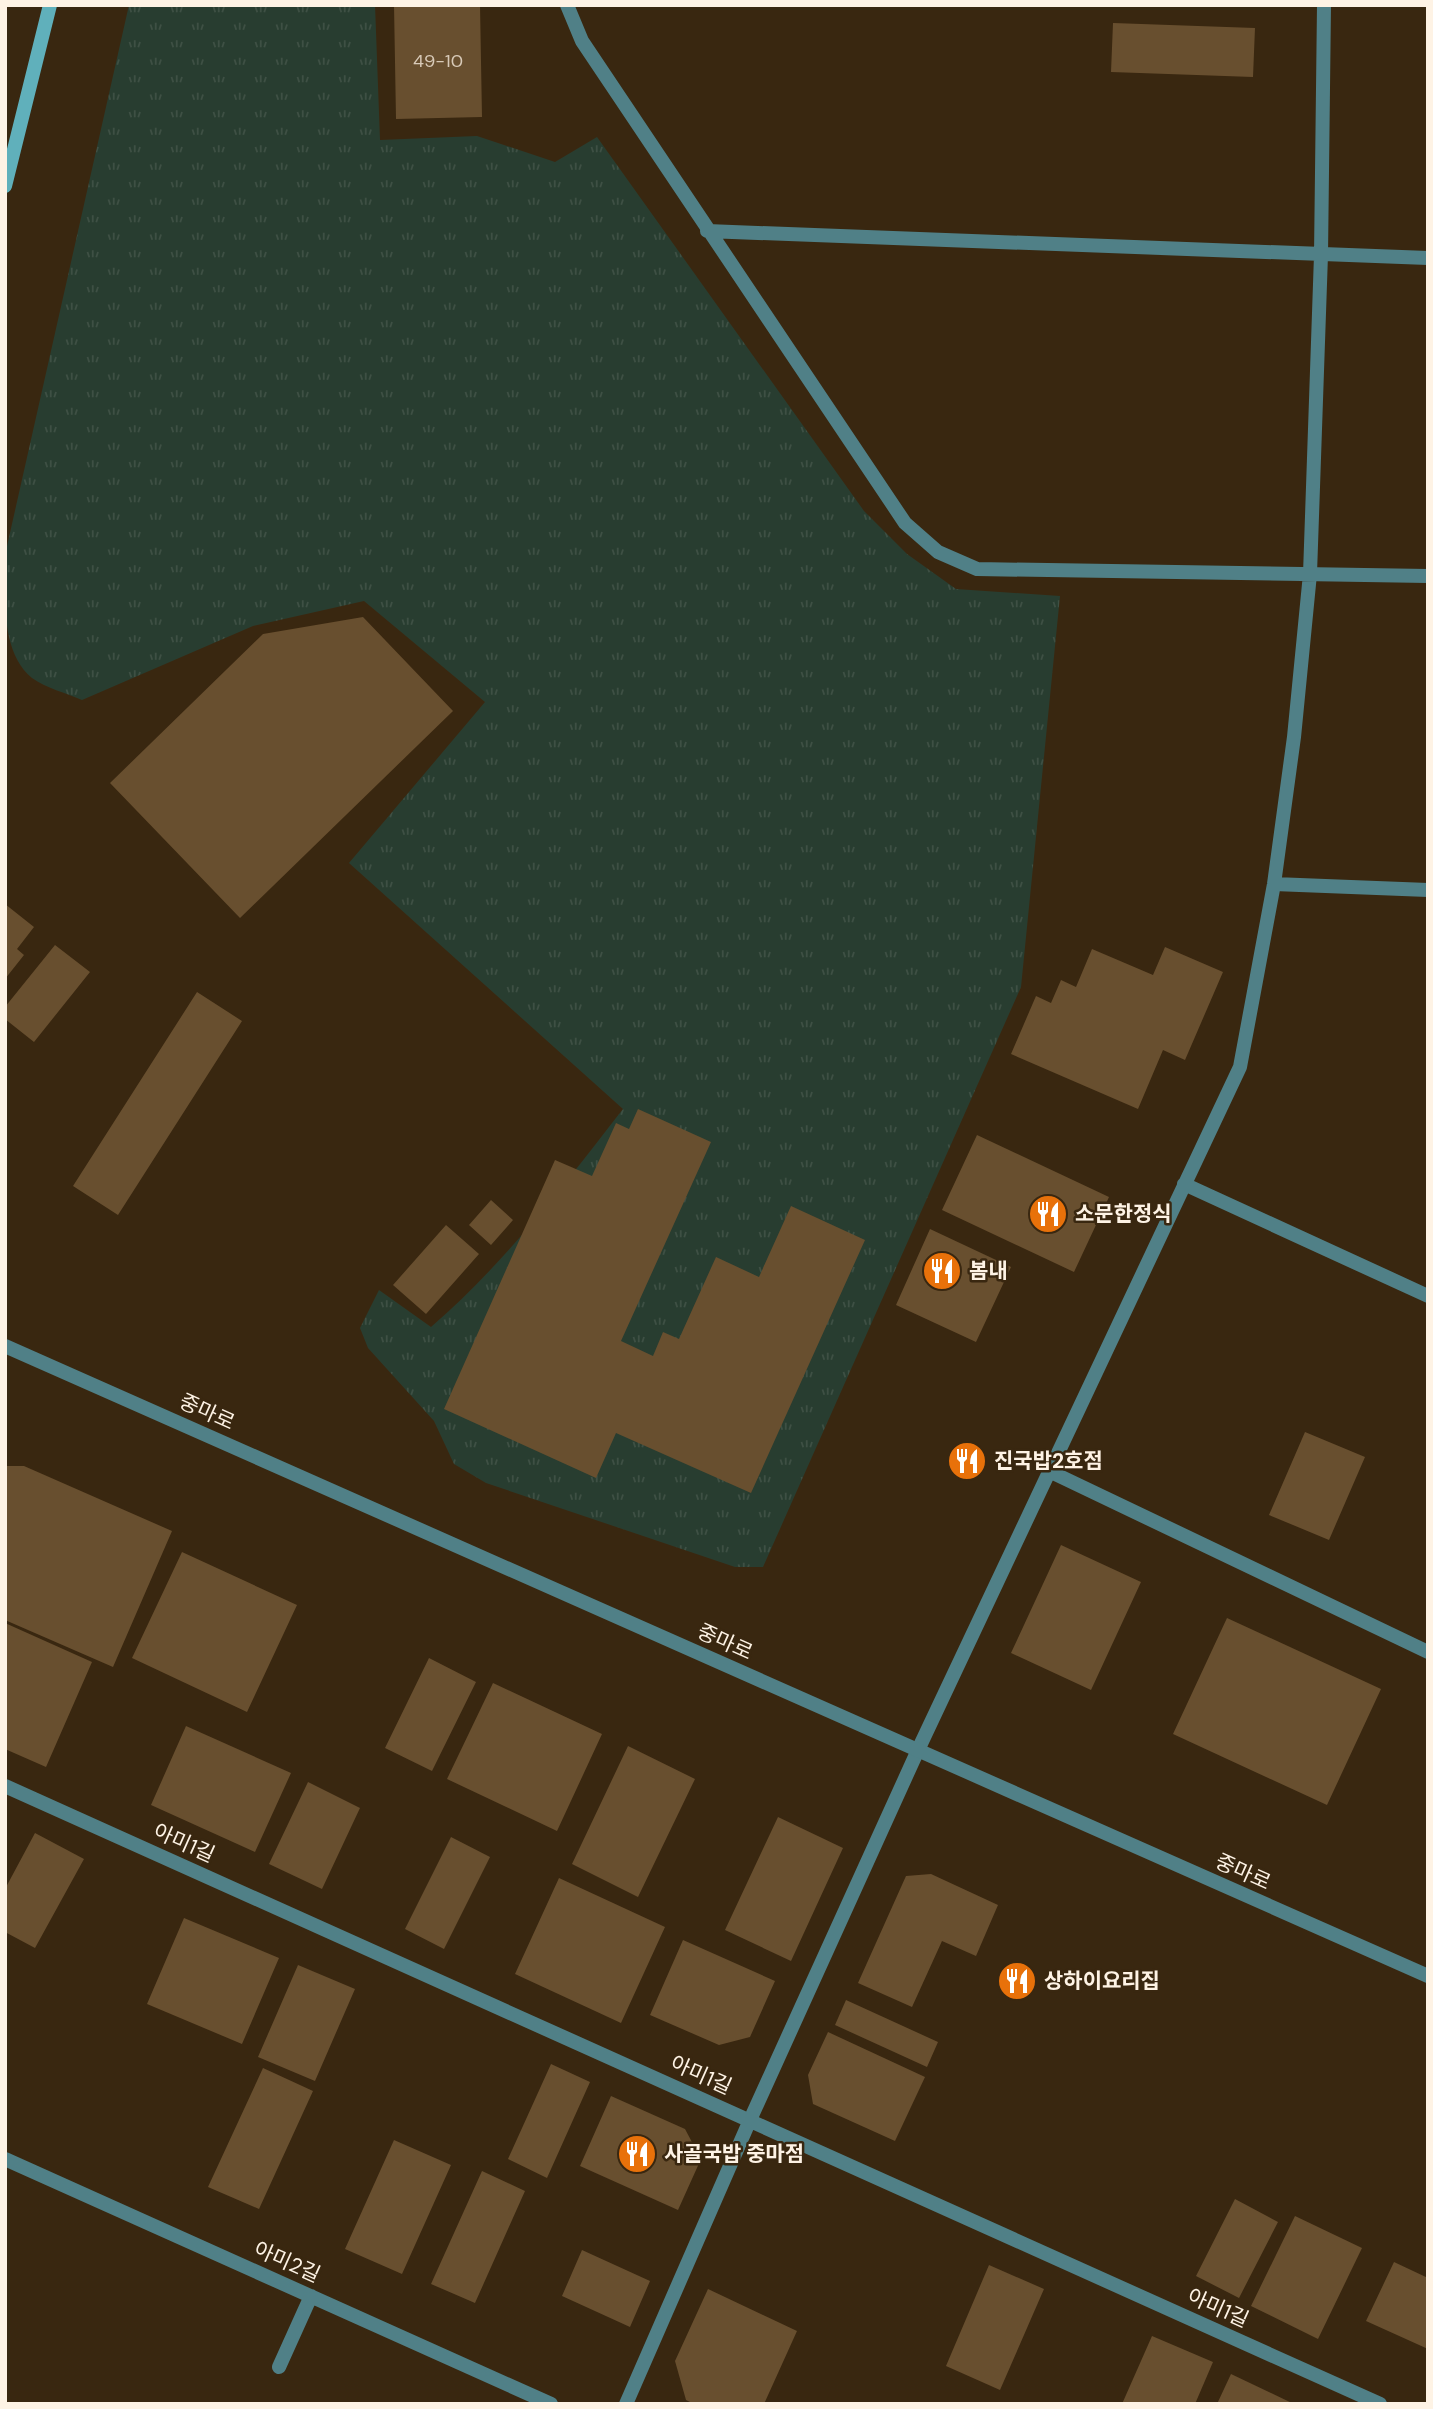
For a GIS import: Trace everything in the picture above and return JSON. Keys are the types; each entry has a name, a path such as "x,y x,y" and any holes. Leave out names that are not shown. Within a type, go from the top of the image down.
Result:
{"main road":[{"path":"5,186 50,5"}],"street":[{"path":"567,5 582,41 905,523 938,552 977,569 1428,576"},
{"path":"626,2404 750,2120 918,1750 1240,1067 1274,884 1294,737 1310,574 1321,256 1324,5"},
{"path":"707,231 1428,258"},
{"path":"1274,884 1428,890"},
{"path":"1184,1184 1428,1296"},
{"name":"중마로","path":"5,1346 1428,1976"},
{"path":"1051,1472 1428,1651"},
{"name":"아미1길","path":"5,1786 1380,2404"},
{"name":"아미2길","path":"5,2159 551,2404"},
{"path":"279,2367 311,2296"}],"green space":[{"path":"129,5 375,5 380,140 477,136 555,162 597,137 864,511 907,554 956,589 1060,596 1021,987 763,1567 735,1567 486,1483 454,1464 434,1421 368,1348 360,1328 379,1290 431,1327 484,1277 508,1250 623,1109 349,863 485,702 364,601 253,626 82,700 32,678 14,653 6,622 5,555"}],"building":[{"path":"394,5 480,5 482,117 396,119"},
{"path":"1113,23 1255,28 1253,77 1111,72"},
{"path":"363,617 453,711 240,918 110,783 263,634"},
{"path":"5,904 34,927 17,949 24,955 5,979"},
{"path":"55,945 90,972 34,1042 5,1019 5,1007"},
{"path":"1165,947 1223,972 1185,1060 1163,1050 1138,1109 1011,1054 1036,996 1051,1003 1061,980 1076,987 1092,949 1153,975"},
{"path":"197,992 242,1021 118,1215 73,1186"},
{"path":"638,1109 711,1142 621,1341 653,1356 663,1332 679,1339 716,1257 759,1277 791,1206 865,1240 751,1493 616,1433 596,1478 444,1409 555,1160 592,1176 616,1123 629,1129"},
{"path":"977,1135 1109,1197 1074,1272 942,1210"},
{"path":"491,1200 513,1220 491,1245 469,1225"},
{"path":"446,1225 479,1254 426,1314 393,1285"},
{"path":"930,1229 1011,1267 976,1342 896,1305"},
{"path":"1305,1432 1365,1457 1329,1540 1269,1515"},
{"path":"5,1466 24,1466 172,1531 113,1667 5,1620"},
{"path":"1061,1545 1141,1582 1091,1690 1011,1653"},
{"path":"182,1552 297,1605 247,1712 132,1658"},
{"path":"1227,1618 1381,1689 1327,1805 1173,1734"},
{"path":"5,1623 92,1662 46,1767 5,1749"},
{"path":"429,1658 476,1682 432,1771 385,1748"},
{"path":"493,1683 602,1734 557,1831 447,1779"},
{"path":"186,1726 291,1773 255,1852 151,1805"},
{"path":"628,1746 695,1779 638,1897 572,1864"},
{"path":"308,1782 360,1808 322,1889 269,1864"},
{"path":"778,1817 843,1848 791,1961 725,1930"},
{"path":"35,1833 84,1859 35,1948 5,1932 5,1889"},
{"path":"451,1837 490,1857 444,1949 405,1929"},
{"path":"931,1874 998,1905 976,1956 942,1941 912,2007 858,1983 906,1876"},
{"path":"559,1878 665,1927 621,2023 515,1974"},
{"path":"184,1918 279,1958 242,2044 147,2004"},
{"path":"683,1940 775,1981 750,2037 719,2045 650,2015"},
{"path":"298,1965 355,1989 315,2081 258,2057"},
{"path":"846,2000 938,2042 927,2067 835,2025"},
{"path":"828,2032 925,2077 895,2141 813,2104 808,2075"},
{"path":"551,2064 590,2082 547,2178 508,2159"},
{"path":"263,2068 313,2091 259,2209 208,2187"},
{"path":"611,2096 685,2129 701,2159 678,2210 580,2166"},
{"path":"394,2140 451,2165 402,2274 345,2249"},
{"path":"482,2171 525,2191 475,2303 431,2284"},
{"path":"1235,2199 1278,2222 1239,2298 1196,2276"},
{"path":"1295,2216 1362,2248 1318,2339 1251,2306"},
{"path":"582,2250 650,2281 630,2327 562,2296"},
{"path":"1394,2262 1428,2278 1428,2349 1366,2321"},
{"path":"989,2265 1044,2289 1000,2390 946,2366"},
{"path":"708,2289 797,2331 764,2404 694,2404 686,2400 675,2361"},
{"path":"1152,2336 1213,2362 1195,2404 1122,2404"},
{"path":"1231,2374 1294,2404 1217,2404"}],"place":[{"name":"소문한정식","path":"1048,1214"},
{"name":"봄내","path":"942,1271"},
{"name":"진국밥2호점","path":"967,1461"},
{"name":"상하이요리집","path":"1017,1981"},
{"name":"사골국밥 중마점","path":"637,2154"}]}
